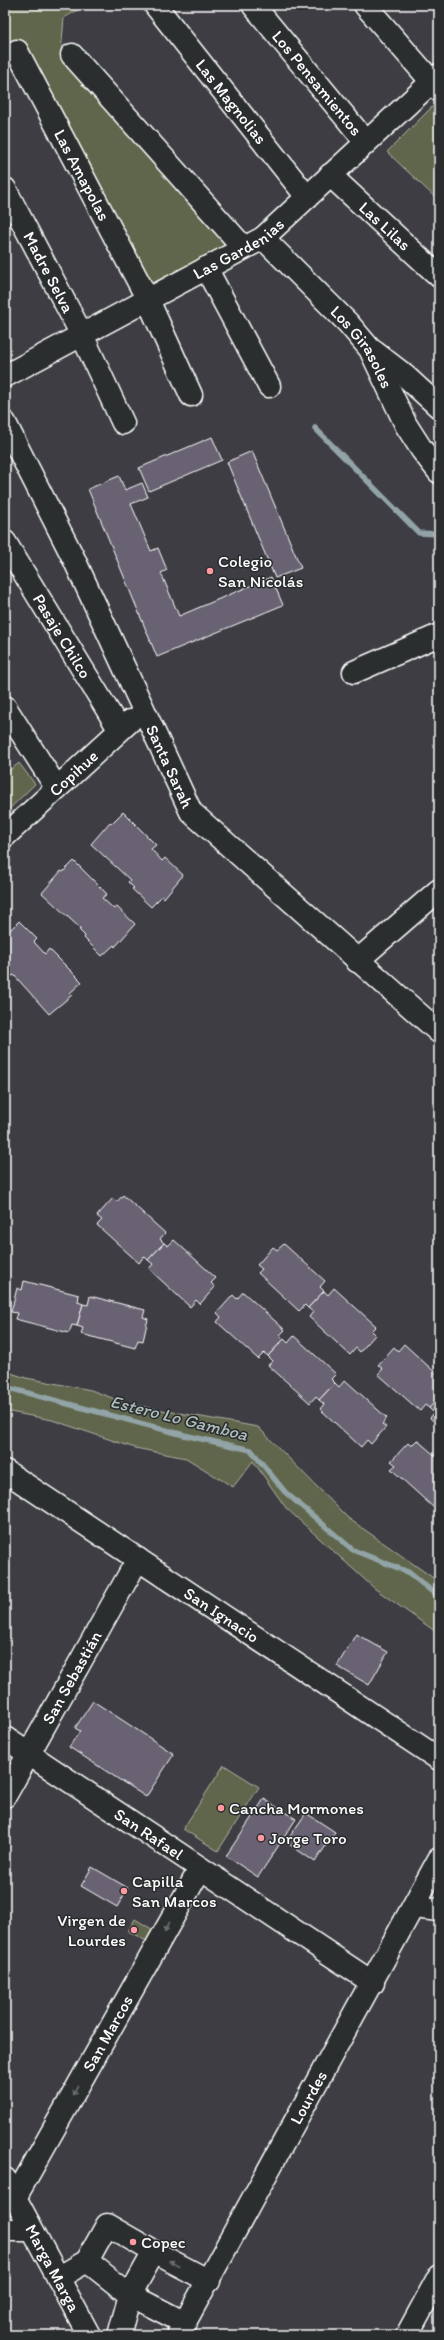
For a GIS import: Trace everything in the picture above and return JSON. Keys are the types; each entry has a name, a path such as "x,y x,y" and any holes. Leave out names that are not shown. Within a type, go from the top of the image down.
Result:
{"street":[{"name":"Las Magnolias","path":"155,5 307,197"},
{"name":"Los Pensamientos","path":"253,5 366,142"},
{"path":"365,5 436,82"},
{"name":"Las Amapolas","path":"17,51 148,300 191,395"},
{"path":"72,55 244,248"},
{"name":"Las Gardenias","path":"5,376 263,238 366,142 436,82"},
{"name":"Las Lilas","path":"330,176 439,276"},
{"name":"Madre Selva","path":"5,189 82,335 123,423"},
{"name":"Los Girasoles","path":"263,238 348,323 370,349 406,425 422,450 439,472"},
{"path":"206,268 269,386"},
{"path":"370,349 403,374 439,407"},
{"name":"Santa Sarah","path":"5,423 73,557 191,812 356,960 439,1032"},
{"name":"Pasaje Chilco","path":"5,542 119,729"},
{"path":"354,672 439,635"},
{"path":"5,707 56,787"},
{"name":"Copihue","path":"5,836 119,729 144,711"},
{"path":"356,960 439,890"},
{"name":"San Ignacio","path":"5,1470 439,1759"},
{"name":"San Sebastián","path":"5,1796 138,1559"},
{"name":"San Rafael","path":"5,1738 373,1983"},
{"name":"Lourdes","path":"182,2329 373,1983 439,1859"},
{"name":"San Marcos","path":"16,2198 200,1869"},
{"path":"414,1907 439,1910"},
{"name":"Marga Marga","path":"5,2179 31,2230 89,2335"},
{"path":"58,2278 87,2261 107,2225 209,2281"},
{"path":"5,2230 31,2230"},
{"path":"119,2335 130,2295 154,2252"},
{"path":"87,2261 130,2295 182,2329"},
{"path":"407,2335 439,2276"}],"green space":[{"path":"5,5 86,5 64,18 61,54 231,245 148,285 18,41 5,46"},
{"path":"436,103 439,106 439,201 387,152"},
{"path":"19,763 35,784 5,813 5,774"},
{"path":"5,1371 26,1378 91,1390 128,1404 258,1427 348,1518 439,1582 439,1634 374,1588 286,1508 253,1461 233,1487 186,1458 135,1448 52,1420 5,1411"},
{"name":"Cancha Mormones","path":"224,1765 259,1787 218,1851 183,1829"},
{"path":"135,1919 155,1931 148,1942 128,1931"}],"building":[{"path":"212,437 222,460 149,491 139,468"},
{"path":"252,451 301,568 275,578 227,462"},
{"path":"119,476 125,490 142,483 148,497 131,504 151,551 158,548 167,570 161,573 179,616 271,577 283,605 157,657 88,489"},
{"path":"123,812 156,845 151,849 162,861 165,858 183,875 164,898 162,896 151,907 132,889 134,888 128,882 130,880 91,844 110,822 111,824"},
{"path":"74,861 107,894 102,898 114,909 117,907 135,924 115,947 114,945 102,956 84,938 85,936 79,930 81,929 42,893 61,871 63,872"},
{"path":"19,921 37,939 34,942 45,954 49,949 82,982 70,993 72,995 49,1014 14,975 12,976 6,970 5,972 5,932 7,933"},
{"path":"123,1195 165,1233 160,1239 164,1243 148,1260 144,1256 139,1263 97,1225 102,1220 97,1216 113,1198 117,1202"},
{"path":"174,1240 216,1278 211,1283 215,1287 200,1304 196,1300 190,1307 149,1269 153,1264 148,1260 164,1243 168,1246"},
{"path":"284,1244 325,1281 320,1287 324,1291 308,1308 305,1305 299,1311 258,1273 262,1269 257,1265 273,1247 277,1250"},
{"path":"24,1281 79,1295 78,1302 83,1304 77,1326 72,1325 69,1333 15,1319 17,1313 11,1312 17,1288 22,1290"},
{"path":"334,1288 376,1326 371,1331 375,1335 360,1352 356,1348 350,1355 309,1317 313,1312 308,1308 324,1291 328,1295"},
{"path":"243,1292 285,1330 280,1335 284,1339 268,1356 264,1353 258,1359 217,1322 221,1317 217,1313 233,1295 237,1299"},
{"path":"90,1296 145,1310 143,1317 148,1319 143,1341 138,1340 135,1348 81,1334 83,1328 77,1326 83,1304 88,1305"},
{"path":"294,1336 336,1374 331,1379 335,1383 319,1400 316,1396 310,1403 268,1365 273,1361 268,1356 284,1339 288,1343"},
{"path":"404,1344 439,1376 439,1398 429,1408 425,1405 420,1411 378,1374 383,1369 378,1365 394,1347 398,1351"},
{"path":"345,1380 387,1418 382,1424 386,1427 371,1444 367,1440 361,1447 320,1409 324,1404 319,1400 335,1383 339,1387"},
{"path":"439,1398 439,1426 430,1418 434,1413 429,1408"},
{"path":"417,1440 439,1459 439,1501 433,1507 391,1469 396,1465 391,1461 408,1443 411,1446"},
{"path":"356,1634 388,1652 369,1685 337,1666"},
{"path":"93,1701 174,1754 146,1797 69,1747 80,1731 75,1728"},
{"name":"Jorge Toro","path":"264,1799 296,1819 258,1877 226,1856"},
{"path":"306,1813 335,1832 315,1862 286,1842"},
{"path":"92,1867 128,1888 117,1907 81,1886"}],"waterway":[{"path":"315,428 419,533 439,534"},
{"name":"Estero Lo Gamboa","path":"5,1387 184,1435 251,1450 285,1492 353,1550 408,1572 439,1597"}],"place":[{"name":"Colegio San Nicolás","path":"210,571"},
{"name":"Cancha Mormones","path":"221,1808"},
{"name":"Jorge Toro","path":"261,1838"},
{"name":"Capilla San Marcos","path":"124,1891"},
{"name":"Virgen de Lourdes","path":"134,1930"},
{"name":"Copec","path":"133,2242"}]}
